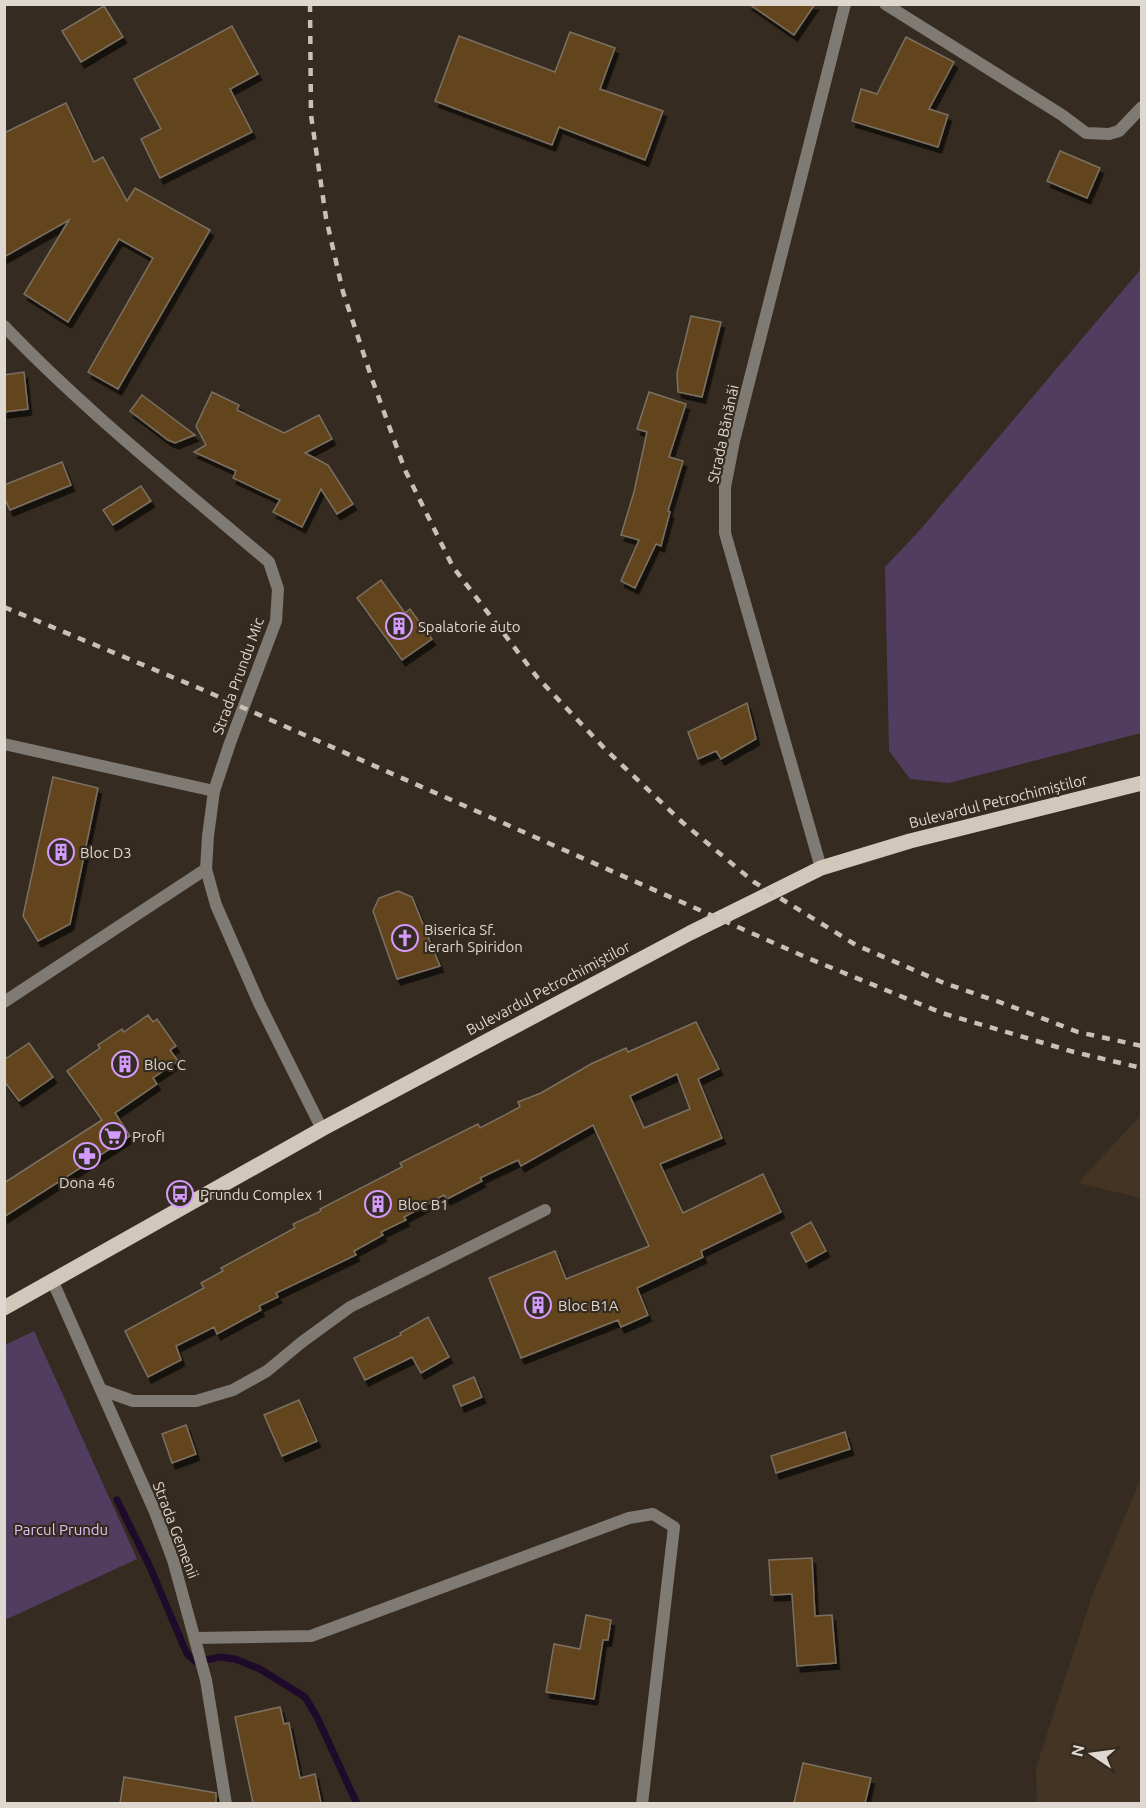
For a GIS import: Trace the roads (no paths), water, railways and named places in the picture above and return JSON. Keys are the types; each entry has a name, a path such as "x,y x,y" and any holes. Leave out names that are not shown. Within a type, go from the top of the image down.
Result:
{"main road":[{"name":"Bulevardul Petrochimiștilor","path":"4,1308 322,1129 701,928 821,868 910,841 1142,783"}],"street":[{"name":"Strada Bănănăi","path":"821,868 725,533 725,487 734,441 845,4"},
{"path":"885,4 1062,115 1086,133 1109,134 1119,131 1142,107"},
{"name":"Strada Prundu Mic","path":"4,326 106,424 269,562 278,589 276,621 214,791 206,869 216,905 259,1003 322,1129"},
{"path":"4,744 214,791"},
{"path":"4,1002 206,869"},
{"path":"102,1390 133,1401 196,1401 233,1390 267,1371 302,1341 350,1307 545,1210"},
{"name":"Strada Gemenii","path":"53,1282 155,1512 173,1560 206,1680 226,1803"},
{"path":"195,1638 311,1636 629,1518 653,1514 674,1527 642,1803"}],"waterway":[{"path":"117,1500 150,1567 187,1654 196,1662 220,1657 235,1659 260,1669 305,1697 317,1717 357,1804"}],"railway":[{"path":"310,4 311,115 326,218 343,292 372,379 405,470 453,567 537,677 606,750 682,822 754,882 856,945 944,983 1078,1032 1142,1046"},
{"path":"4,607 201,689 810,959 942,1013 1074,1052 1142,1068"}],"place":[{"name":"Spalatorie auto","path":"399,626"},
{"name":"Bloc D3","path":"61,852"},
{"name":"Biserica Sf. Ierarh Spiridon","path":"405,938"},
{"name":"Bloc C","path":"125,1064"},
{"name":"Profi","path":"113,1136"},
{"name":"Dona 46","path":"87,1156"},
{"name":"Prundu Complex 1","path":"180,1194"},
{"name":"Bloc B1","path":"378,1204"},
{"name":"Bloc B1A","path":"538,1305"}],"park label":[{"name":"Parcul Prundu","path":"61,1529"}]}
